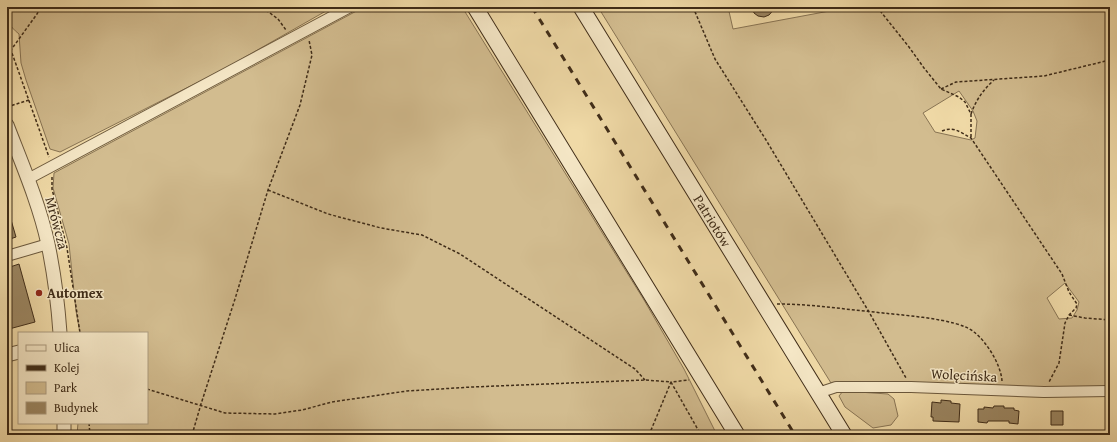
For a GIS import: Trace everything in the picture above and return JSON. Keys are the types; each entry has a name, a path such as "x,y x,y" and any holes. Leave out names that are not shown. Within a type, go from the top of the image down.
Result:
{"main road":[{"path":"475,7 737,435"},
{"name":"Patriotów","path":"581,7 844,435"}],"street":[{"path":"28,179 350,7"},
{"name":"Mrówcza","path":"7,125 28,179 48,244 60,332"},
{"path":"7,256 48,244"},
{"path":"7,355 18,352"},
{"name":"Wolęcińska","path":"818,393 836,387 911,387 1044,392 1110,391"},
{"path":"64,424 64,435"}],"path":[{"path":"7,71 9,68 11,50 41,7"},
{"path":"262,7 278,19 292,38"},
{"path":"693,7 715,59 766,140 869,312 911,387"},
{"path":"877,7 941,89 959,97 965,102 971,114"},
{"path":"193,434 268,190 300,105 311,62 312,52 306,30"},
{"path":"7,39 53,166 52,189 67,248 80,332"},
{"path":"941,89 956,82 1044,76 1110,60"},
{"path":"970,138 971,114 976,102 995,79"},
{"path":"7,107 29,100"},
{"path":"942,131 954,129 970,138 1062,274 1069,292 1077,304 1076,308 1065,323 1059,363 1044,392"},
{"path":"268,190 328,214 381,228 422,235 460,254 635,369 645,380"},
{"path":"777,304 807,304 931,318 957,323 974,331 991,351 1002,377 1003,391"},
{"path":"1070,315 1110,320"},
{"path":"148,389 201,404 225,413 275,414 302,410 332,402 407,391 645,380 671,382 703,379"},
{"path":"649,435 671,382"},
{"path":"671,382 701,435"},
{"path":"89,424 90,435"}],"green space":[{"path":"7,7 333,7 224,69 60,152 50,149 21,63 19,34 12,28 9,22"},
{"path":"364,7 462,7 644,300 684,369 717,435 77,435 78,424 148,424 148,332 80,332 76,311 69,244 53,188 54,173"},
{"path":"598,7 728,7 733,29 851,7 1110,7 1110,390 831,383","holes":["959,91 973,111 977,121 975,138 971,140 935,132 923,113","1065,283 1079,302 1077,310 1072,318 1059,319 1047,298"]},
{"path":"843,391 888,394 894,399 898,416 891,425 873,428 845,407 839,396"}],"building":[{"path":"752,7 776,7 769,15 764,17 758,16 754,13"},
{"path":"7,213 9,213 16,237 7,240"},
{"path":"19,264 35,322 9,329 7,324 7,268"},
{"path":"941,400 960,404 959,422 933,421 933,417 931,417 932,402 941,403"},
{"path":"994,406 1014,408 1014,410 1019,411 1018,424 1009,423 1009,421 988,421 987,423 978,422 978,409 984,409 984,407 993,408"},
{"path":"1051,411 1063,411 1063,425 1051,425"}],"railway":[{"path":"532,7 795,435"}],"place":[{"name":"Automex","path":"39,293"}]}
